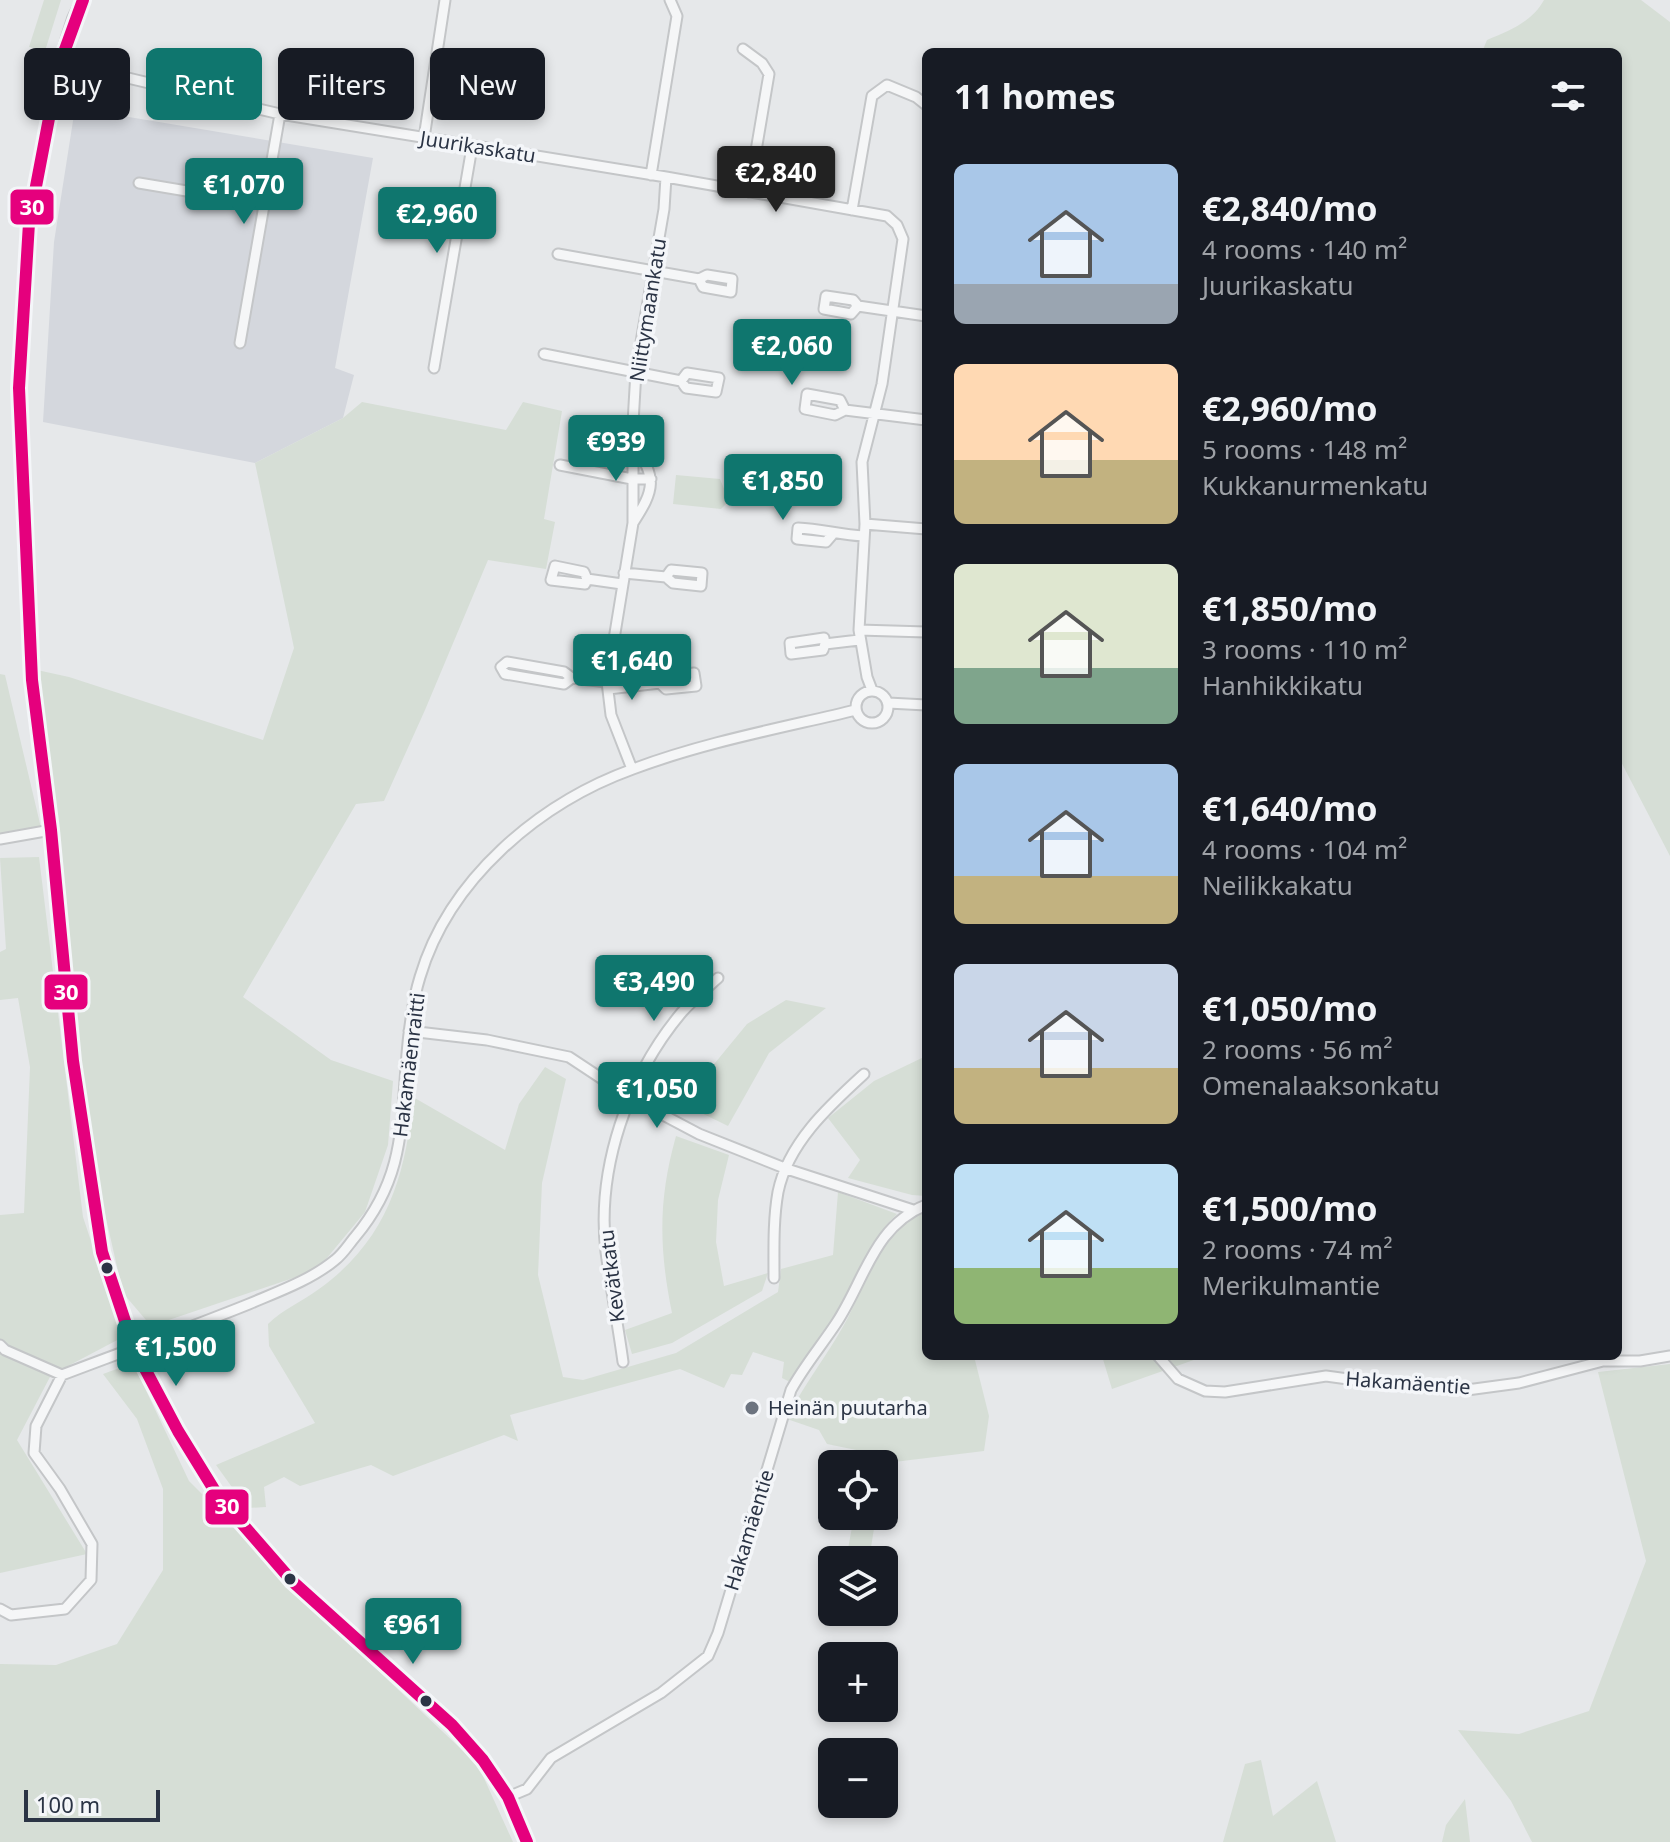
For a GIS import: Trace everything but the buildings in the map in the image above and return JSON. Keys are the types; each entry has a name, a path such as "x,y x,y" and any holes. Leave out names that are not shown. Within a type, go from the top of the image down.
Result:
{"street":[{"path":"65,48 83,0"},
{"path":"424,138 445,0"},
{"path":"651,175 677,16 670,0"},
{"path":"743,49 762,63 769,74 749,192"},
{"name":"Juurikaskatu","path":"130,78 278,114"},
{"path":"852,210 872,96 887,85 922,102"},
{"path":"49,120 29,223 19,388 32,680 51,830 73,1061 102,1252 134,1348 210,1483 244,1529 292,1581 452,1725 483,1760 508,1797 527,1842"},
{"path":"240,343 279,120"},
{"name":"Juurikaskatu","path":"316,120 887,216 897,225 903,239 893,312"},
{"path":"434,368 472,147"},
{"name":"Niittymaankatu","path":"632,769 611,715 608,685 633,523 636,371 664,209 666,177"},
{"path":"139,183 264,204"},
{"path":"558,254 699,279"},
{"path":"858,306 922,316"},
{"path":"872,690 859,635 865,524 862,462 882,384 893,312"},
{"path":"544,354 681,381"},
{"path":"845,410 922,420"},
{"name":"Niittymaankatu","path":"633,523 652,491 644,460 634,444"},
{"path":"560,465 632,479 651,479"},
{"path":"865,524 922,529"},
{"path":"832,535 864,536"},
{"path":"624,573 666,577"},
{"path":"587,579 622,584"},
{"path":"825,644 859,635 922,632"},
{"path":"572,678 564,684 505,674 501,667 507,662 564,672 572,678 608,685 660,683"},
{"path":"533,679 536,667"},
{"path":"872,690 882,694 888,703 884,718 875,723 860,719 856,710 861,694 872,690"},
{"path":"888,703 922,705"},
{"name":"Hakamäenraitti","path":"62,1375 181,1332 285,1289 335,1260 372,1216 390,1182 400,1141 409,1031 419,979 429,952 461,897 488,863 542,815 572,796 632,769 694,749 856,710"},
{"path":"0,839 51,830"},
{"name":"Kevätkatu","path":"623,1362 606,1251 606,1189 620,1127 655,1049 683,1011 718,978"},
{"path":"409,1031 487,1040 569,1057 631,1098 699,1134 787,1169 913,1210"},
{"path":"774,1278 778,1191 794,1153 822,1113 864,1074"},
{"name":"Hakamäentie","path":"508,1797 527,1789 551,1758 661,1693 708,1656 718,1633 791,1390 803,1367 838,1320 865,1265 888,1229 922,1207"},
{"path":"0,1345 62,1375 36,1426 34,1453 60,1489 92,1544 91,1580 65,1609 11,1615 0,1609"},
{"name":"Hakamäentie","path":"1161,1360 1178,1379 1205,1391 1225,1392 1326,1376 1399,1386 1467,1390 1519,1383 1603,1361 1640,1361 1670,1356"}],"shaded area":[{"path":"44,0 61,0 46,48 29,47"},
{"path":"1544,0 1641,0 1670,22 1670,856 1622,764 1622,48 1484,48 1487,40 1512,29 1539,8"},
{"path":"130,117 373,158 335,368 354,375 343,418 255,463 43,422 54,242 73,120 130,120"},
{"path":"362,402 506,430 523,402 562,411 544,519 555,522 546,569 488,560 384,801 356,804 243,997 331,1060 393,1081 388,1145 365,1212 317,1270 151,1326 123,1293 81,1089 37,670 69,677 263,740 294,648 255,463 343,418"},
{"path":"676,475 720,479 729,501 721,509 673,504"},
{"path":"0,674 5,675 41,828 0,836"},
{"path":"39,857 83,1217 123,1337 51,1375 17,1440 87,1554 0,1573 0,1215 24,1213 30,1067 18,998 0,1000 0,952 6,949 0,858"},
{"path":"786,1000 826,1008 769,1053 728,1126 689,1107 701,1080 747,1024"},
{"path":"922,1058 922,1196 848,1178 860,1160 828,1118 874,1081"},
{"path":"545,1067 566,1079 542,1183 538,1275 563,1377 583,1380 676,1353 778,1292 781,1269 833,1255 838,1192 897,1214 877,1238 841,1307 790,1382 782,1378 784,1362 753,1352 742,1375 731,1374 724,1388 680,1369 510,1415 518,1441 504,1435 393,1476 371,1465 300,1486 284,1477 264,1487 266,1507 247,1508 216,1465 315,1423 269,1346 268,1324 342,1270 377,1228 398,1180 413,1097 505,1150 519,1104"},
{"path":"676,1136 729,1155 718,1200 716,1242 724,1286 768,1273 762,1291 672,1343 632,1354 625,1330 672,1313 662,1224 666,1182"},
{"path":"922,1214 922,1360 975,1360 989,1416 984,1451 898,1462 898,1450 856,1450 827,1444 819,1430 787,1419 845,1323 885,1242 897,1228"},
{"path":"1103,1360 1194,1360 1112,1389"},
{"path":"133,1363 189,1481 388,1680 478,1765 513,1842 0,1842 0,1664 56,1665 117,1644 163,1570 163,1489 137,1419 103,1374"},
{"path":"1670,1364 1670,1842 1532,1842 1511,1801 1458,1730 1519,1734 1589,1711 1646,1561 1598,1372"},
{"path":"851,1530 874,1530 871,1546 849,1546"},
{"path":"1261,1760 1273,1816 1317,1781 1336,1842 1223,1842 1245,1764"},
{"path":"1465,1799 1470,1842 1442,1842 1446,1825"}],"transit line":[{"name":"30","path":"83,0 59,66 29,223 19,388 32,680 51,830 73,1061 102,1252 134,1348 178,1431 218,1496 292,1581 452,1725 483,1760 508,1797 527,1842"}],"place":[{"name":"Heinän puutarha","path":"752,1408"}]}
